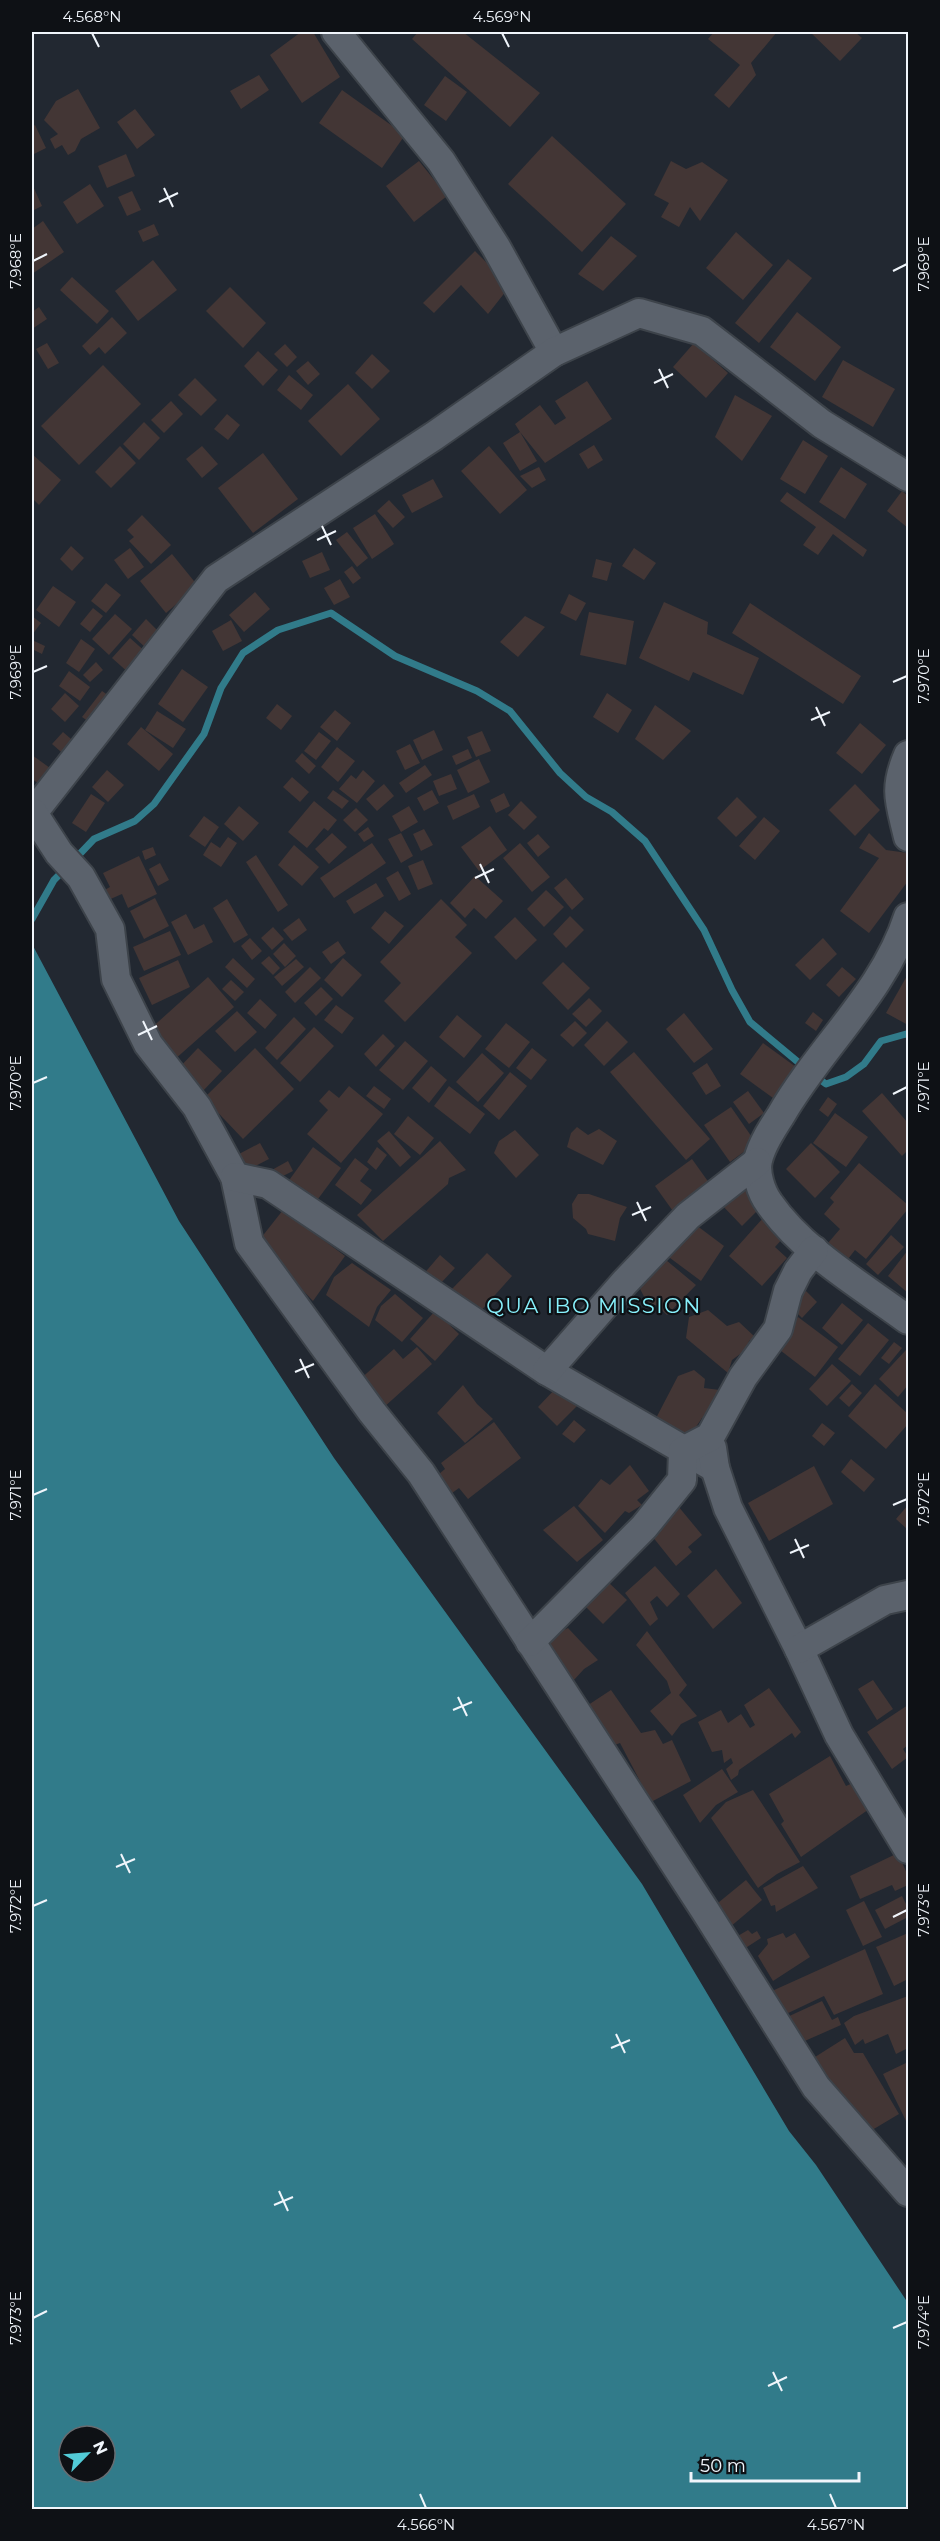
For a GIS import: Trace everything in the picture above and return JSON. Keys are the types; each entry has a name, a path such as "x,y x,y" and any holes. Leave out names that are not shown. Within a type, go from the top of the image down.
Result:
{"street":[{"path":"336,32 441,161 496,247 554,352"},
{"path":"909,477 822,424 702,331 639,313 554,352 434,436 216,579 32,813 59,853 81,877 110,929 116,979 148,1044 197,1107 236,1177 249,1243 372,1412 421,1473 706,1912 816,2087 909,2192"},
{"path":"909,755 900,775 898,791 909,837"},
{"path":"906,935 888,965 800,1083 763,1145 757,1162 759,1182 767,1201 783,1221 814,1250 909,1320"},
{"path":"547,1371 625,1282 688,1216 757,1162"},
{"path":"236,1177 268,1184 547,1371 683,1451 715,1467"},
{"path":"683,1451 710,1437 743,1377 778,1329 788,1291 798,1271 814,1250"},
{"path":"710,1437 715,1467 728,1508 799,1649 839,1735 909,1849"},
{"path":"530,1642 651,1520 682,1480 683,1451"},
{"path":"799,1649 885,1600 909,1595"}],"water":[{"path":"32,944 179,1221 334,1458 642,1884 789,2131 816,2165 908,2303 908,2509 32,2509"}],"building":[{"path":"301,32 313,32 340,77 302,103 270,55"},
{"path":"418,32 463,32 540,93 510,127 412,39"},
{"path":"714,32 777,32 751,63 756,75 729,108 714,95 740,65 708,39"},
{"path":"810,32 855,32 862,38 840,61"},
{"path":"259,75 269,90 241,109 230,91"},
{"path":"445,76 467,92 446,121 424,105"},
{"path":"78,89 100,128 81,139 75,151 68,155 62,145 55,149 50,139 58,134 44,120 56,101"},
{"path":"342,90 405,135 382,168 319,123"},
{"path":"135,109 155,135 137,149 117,122"},
{"path":"35,125 46,148 32,155 32,127"},
{"path":"552,136 626,204 582,252 508,184"},
{"path":"126,154 135,176 107,188 98,166"},
{"path":"419,161 447,196 414,222 386,186"},
{"path":"671,161 686,169 702,162 728,180 700,221 690,207 679,227 661,217 669,203 654,195"},
{"path":"32,184 42,206 32,211"},
{"path":"90,184 104,206 77,224 63,202"},
{"path":"132,191 141,210 127,216 118,197"},
{"path":"43,221 64,252 32,274 32,229"},
{"path":"154,224 159,235 143,242 138,231"},
{"path":"736,232 773,265 743,300 706,268"},
{"path":"611,236 637,256 603,291 578,274"},
{"path":"475,251 510,286 488,314 461,285 434,313 423,303"},
{"path":"788,259 812,278 759,343 735,323"},
{"path":"153,260 177,290 138,321 115,291"},
{"path":"72,277 109,311 97,324 60,290"},
{"path":"230,287 266,323 243,348 206,311"},
{"path":"39,307 47,319 32,329 32,312"},
{"path":"797,312 841,347 815,381 770,347"},
{"path":"112,317 127,333 105,354 99,347 90,355 82,346"},
{"path":"47,343 59,363 48,369 36,349"},
{"path":"694,343 728,373 706,398 673,367"},
{"path":"285,344 297,357 287,367 274,354"},
{"path":"258,351 278,370 263,386 244,366"},
{"path":"372,354 390,371 372,389 355,373"},
{"path":"843,360 895,389 873,427 822,397"},
{"path":"308,361 320,374 308,385 296,371"},
{"path":"103,365 141,404 79,465 41,426"},
{"path":"289,375 313,395 301,410 277,390"},
{"path":"195,378 217,400 201,416 178,395"},
{"path":"587,381 612,419 545,463 515,424 540,405 555,425 566,418 555,401"},
{"path":"348,384 380,419 341,456 308,421"},
{"path":"735,395 772,416 742,461 715,437"},
{"path":"171,401 183,414 164,433 151,420"},
{"path":"227,414 240,425 228,440 214,429"},
{"path":"144,422 160,438 139,460 123,444"},
{"path":"520,432 537,461 520,471 503,443"},
{"path":"803,440 828,456 805,494 780,479"},
{"path":"594,445 603,460 588,469 579,454"},
{"path":"120,446 136,463 111,488 95,472"},
{"path":"202,446 218,464 202,478 186,459"},
{"path":"489,446 527,490 500,514 461,471"},
{"path":"263,453 298,499 253,533 218,488"},
{"path":"32,454 61,480 39,505 32,498"},
{"path":"539,467 546,480 532,488 520,476"},
{"path":"841,467 867,484 845,519 819,502"},
{"path":"433,479 443,497 412,513 402,495"},
{"path":"902,491 908,496 908,528 887,511"},
{"path":"787,492 867,550 863,557 833,534 818,555 803,545 816,527 780,501"},
{"path":"389,500 405,517 393,528 377,511"},
{"path":"375,514 394,544 372,559 353,528"},
{"path":"142,515 171,545 151,564 129,541 134,537 127,530"},
{"path":"347,532 368,558 357,567 336,540"},
{"path":"71,546 84,558 72,571 60,559"},
{"path":"130,548 144,567 128,579 114,560"},
{"path":"634,548 656,563 644,580 622,566"},
{"path":"322,552 330,570 310,578 302,561"},
{"path":"172,554 198,586 166,613 140,581"},
{"path":"596,559 612,563 607,581 592,577"},
{"path":"352,566 361,578 353,584 344,572"},
{"path":"340,579 350,597 334,605 324,588"},
{"path":"106,583 121,595 106,613 91,601"},
{"path":"53,586 76,602 59,627 36,610"},
{"path":"255,592 270,609 244,632 229,615"},
{"path":"569,594 586,603 576,621 560,613"},
{"path":"664,602 708,622 707,634 759,658 743,695 693,672 689,681 639,658"},
{"path":"750,603 861,676 843,704 732,633"},
{"path":"93,608 103,616 90,632 80,624"},
{"path":"589,612 634,621 626,665 580,655"},
{"path":"115,614 132,629 109,655 92,639"},
{"path":"32,616 41,623 32,635"},
{"path":"525,616 545,627 518,657 500,642"},
{"path":"146,619 162,635 148,650 132,635"},
{"path":"231,620 242,641 223,651 212,631"},
{"path":"130,638 148,654 130,674 112,658"},
{"path":"81,639 95,649 79,672 66,663"},
{"path":"32,640 45,646 42,654 32,649"},
{"path":"96,662 103,670 90,682 83,675"},
{"path":"182,669 208,687 183,722 158,704"},
{"path":"69,671 90,687 80,701 59,686"},
{"path":"102,691 112,698 92,724 82,717"},
{"path":"65,693 79,706 65,722 51,709"},
{"path":"607,693 632,710 618,733 593,717"},
{"path":"277,704 292,716 281,730 266,718"},
{"path":"655,705 691,731 663,760 635,739"},
{"path":"335,710 351,723 337,741 320,727"},
{"path":"157,711 186,729 173,748 145,730"},
{"path":"860,723 886,745 862,774 836,753"},
{"path":"141,727 173,754 159,771 127,744"},
{"path":"434,730 443,750 422,760 413,740"},
{"path":"482,731 491,751 476,757 467,737"},
{"path":"63,732 78,745 68,758 52,744"},
{"path":"319,732 331,741 316,760 304,751"},
{"path":"410,744 420,763 405,770 396,751"},
{"path":"337,747 355,761 338,782 321,767"},
{"path":"468,749 472,758 456,765 452,756"},
{"path":"302,753 316,766 309,774 295,761"},
{"path":"32,755 57,773 46,789 32,779"},
{"path":"479,759 490,782 468,793 457,770"},
{"path":"425,765 432,775 406,793 399,783"},
{"path":"107,770 124,785 108,802 92,787"},
{"path":"363,770 375,781 357,803 339,789 351,775 356,779"},
{"path":"451,774 457,789 439,796 433,781"},
{"path":"292,777 309,792 300,802 283,787"},
{"path":"384,784 394,796 377,811 366,799"},
{"path":"855,784 880,810 855,836 829,810"},
{"path":"333,790 349,801 342,809 327,798"},
{"path":"432,790 439,803 424,811 417,798"},
{"path":"504,793 510,806 496,813 490,800"},
{"path":"91,794 105,803 86,832 72,823"},
{"path":"474,794 480,807 453,820 447,806"},
{"path":"737,797 757,817 736,837 717,818"},
{"path":"314,801 337,820 328,831 324,828 307,848 288,832"},
{"path":"521,801 537,817 524,830 508,815"},
{"path":"239,806 259,823 243,841 224,824"},
{"path":"409,806 418,822 401,832 392,816"},
{"path":"356,808 368,820 355,832 343,820"},
{"path":"204,816 219,827 205,847 189,836"},
{"path":"764,817 780,831 755,860 739,846"},
{"path":"490,826 507,850 479,871 461,847"},
{"path":"368,827 374,836 364,842 358,834"},
{"path":"424,829 433,845 421,851 413,834"},
{"path":"332,833 347,847 329,864 315,849"},
{"path":"401,833 413,856 401,863 388,839"},
{"path":"869,833 886,850 908,853 908,881 869,933 840,911 879,858 859,848"},
{"path":"538,834 550,847 538,857 527,843"},
{"path":"228,837 237,843 221,867 203,855 211,842 220,848"},
{"path":"372,843 386,863 334,898 320,878"},
{"path":"520,843 550,877 532,892 503,858"},
{"path":"294,845 319,867 302,886 278,865"},
{"path":"153,847 156,855 145,860 142,851"},
{"path":"256,855 288,905 278,912 246,862"},
{"path":"139,856 157,894 128,908 122,894 106,901 101,892 110,887 103,873"},
{"path":"423,860 433,884 418,890 408,866"},
{"path":"160,863 169,880 158,886 149,869"},
{"path":"398,871 411,894 399,901 386,878"},
{"path":"475,876 503,901 486,919 474,908 465,918 450,903"},
{"path":"566,878 584,899 572,910 554,888"},
{"path":"376,883 384,896 354,914 346,901"},
{"path":"546,890 564,907 544,927 527,909"},
{"path":"155,898 169,926 144,939 130,911"},
{"path":"227,899 248,935 234,943 213,908"},
{"path":"441,899 467,925 455,937 472,953 405,1022 384,1001 401,983 380,962"},
{"path":"385,911 404,926 389,944 371,928"},
{"path":"186,914 194,929 204,924 213,942 188,955 171,922"},
{"path":"570,916 584,930 566,948 553,934"},
{"path":"515,917 537,940 516,960 494,937"},
{"path":"299,918 307,930 292,941 283,930"},
{"path":"273,927 284,939 272,950 261,938"},
{"path":"170,931 181,955 144,971 133,947"},
{"path":"250,938 262,951 252,960 241,946"},
{"path":"823,938 837,954 810,980 795,965"},
{"path":"338,941 346,953 331,964 322,952"},
{"path":"284,943 296,956 285,967 273,954"},
{"path":"269,956 280,968 273,975 261,963"},
{"path":"233,958 255,979 247,988 225,967"},
{"path":"343,958 362,975 342,997 324,980"},
{"path":"296,959 304,967 282,986 274,977"},
{"path":"178,960 190,987 152,1005 139,978"},
{"path":"563,962 590,988 568,1010 542,983"},
{"path":"310,967 321,978 295,1003 285,992"},
{"path":"842,967 856,979 839,997 826,985"},
{"path":"908,974 908,1025 886,1013"},
{"path":"208,977 234,1007 174,1060 148,1031"},
{"path":"231,980 244,992 235,1001 222,989"},
{"path":"321,987 333,999 316,1016 304,1003"},
{"path":"589,998 602,1011 586,1027 572,1014"},
{"path":"260,999 277,1015 265,1029 247,1013"},
{"path":"336,1005 354,1018 342,1034 324,1020"},
{"path":"237,1011 257,1032 235,1052 215,1031"},
{"path":"813,1012 823,1020 816,1031 805,1023"},
{"path":"684,1013 713,1049 694,1063 666,1029"},
{"path":"457,1015 482,1036 464,1058 439,1037"},
{"path":"294,1017 306,1029 277,1060 265,1048"},
{"path":"575,1021 587,1033 573,1047 560,1035"},
{"path":"607,1021 628,1042 604,1066 584,1045"},
{"path":"506,1023 530,1042 509,1068 485,1049"},
{"path":"314,1027 334,1046 300,1082 280,1063"},
{"path":"383,1034 395,1046 376,1067 364,1054"},
{"path":"405,1041 428,1061 403,1090 379,1070"},
{"path":"763,1043 796,1067 773,1098 740,1074"},
{"path":"198,1048 222,1071 201,1093 177,1070"},
{"path":"255,1048 294,1089 243,1139 204,1098"},
{"path":"532,1048 547,1060 531,1080 516,1068"},
{"path":"634,1052 710,1139 686,1160 610,1072"},
{"path":"482,1053 504,1073 478,1102 456,1082"},
{"path":"707,1063 721,1086 706,1095 692,1073"},
{"path":"431,1066 447,1080 429,1103 412,1088"},
{"path":"510,1072 527,1086 499,1120 483,1106"},
{"path":"349,1086 383,1114 341,1163 307,1134 328,1110 319,1101 329,1090 339,1098"},
{"path":"374,1086 391,1099 384,1109 366,1096"},
{"path":"449,1086 485,1114 470,1134 434,1106"},
{"path":"748,1091 764,1113 749,1124 733,1102"},
{"path":"882,1093 908,1123 908,1150 902,1156 862,1111"},
{"path":"828,1097 837,1104 828,1117 819,1110"},
{"path":"731,1107 756,1143 730,1162 704,1125"},
{"path":"835,1113 868,1137 846,1167 813,1143"},
{"path":"408,1116 434,1138 420,1155 394,1134"},
{"path":"577,1127 588,1135 599,1129 617,1141 603,1165 567,1147 571,1133"},
{"path":"515,1130 539,1155 516,1178 494,1153 499,1141"},
{"path":"389,1131 411,1157 400,1167 377,1141"},
{"path":"440,1141 466,1170 449,1178 448,1184 383,1241 357,1215"},
{"path":"260,1143 269,1159 248,1170 239,1154"},
{"path":"811,1143 840,1172 815,1198 786,1169"},
{"path":"313,1147 341,1168 312,1207 285,1186"},
{"path":"377,1147 387,1155 376,1170 367,1162"},
{"path":"355,1158 369,1169 360,1181 372,1190 361,1205 335,1185"},
{"path":"692,1159 712,1187 675,1214 655,1186"},
{"path":"288,1161 293,1171 275,1180 270,1171"},
{"path":"859,1163 908,1205 908,1209 866,1259 855,1250 848,1259 828,1243 840,1229 824,1214 834,1202 830,1198"},
{"path":"741,1182 763,1205 742,1226 720,1203"},
{"path":"578,1194 589,1194 627,1207 620,1218 615,1241 588,1234 586,1229 573,1218 572,1204"},
{"path":"283,1210 345,1256 313,1301 257,1243"},
{"path":"763,1218 784,1237 775,1247 787,1258 762,1286 729,1256"},
{"path":"692,1222 724,1246 701,1281 666,1255"},
{"path":"891,1235 904,1247 878,1275 866,1264"},
{"path":"908,1250 908,1293 888,1276"},
{"path":"487,1253 512,1276 479,1313 451,1290"},
{"path":"440,1255 455,1268 440,1284 422,1276"},
{"path":"666,1260 696,1285 667,1315 656,1305 649,1306 638,1285"},
{"path":"352,1263 391,1290 377,1307 369,1327 326,1295 334,1277"},
{"path":"806,1291 817,1302 802,1318 791,1307"},
{"path":"395,1294 423,1318 402,1342 375,1320 381,1306"},
{"path":"842,1303 863,1320 842,1345 822,1328"},
{"path":"708,1310 727,1326 739,1322 755,1337 749,1341 747,1349 732,1360 728,1373 686,1338 689,1317"},
{"path":"435,1311 459,1334 435,1361 410,1339"},
{"path":"798,1317 838,1347 815,1377 776,1347"},
{"path":"868,1323 889,1340 860,1376 838,1359"},
{"path":"894,1342 902,1348 889,1364 881,1358"},
{"path":"417,1347 432,1364 383,1408 358,1381 394,1349 403,1359"},
{"path":"906,1350 908,1352 908,1385 898,1397 879,1379"},
{"path":"832,1364 851,1381 827,1406 809,1389"},
{"path":"694,1370 705,1379 704,1388 720,1390 708,1416 702,1418 685,1443 654,1422 678,1376"},
{"path":"852,1384 862,1393 849,1407 839,1398"},
{"path":"875,1384 908,1414 908,1424 886,1449 848,1416"},
{"path":"463,1385 477,1404 493,1419 465,1443 437,1413"},
{"path":"557,1387 577,1406 557,1426 538,1407"},
{"path":"574,1420 586,1430 574,1443 562,1434"},
{"path":"494,1422 521,1458 468,1499 459,1488 448,1496 434,1478 445,1469 441,1463"},
{"path":"822,1423 835,1433 824,1446 812,1436"},
{"path":"851,1459 875,1479 864,1492 841,1472"},
{"path":"630,1465 649,1491 637,1500 642,1505 629,1513 625,1511 605,1533 578,1506 601,1479 610,1485"},
{"path":"814,1466 833,1504 769,1541 748,1503"},
{"path":"908,1505 908,1530 896,1519"},
{"path":"574,1506 603,1540 577,1562 543,1530"},
{"path":"678,1506 702,1535 688,1547 692,1552 676,1566 652,1536"},
{"path":"655,1566 680,1594 667,1607 657,1596 650,1602 658,1619 650,1626 625,1593"},
{"path":"716,1569 742,1603 713,1629 687,1596"},
{"path":"606,1580 627,1600 603,1624 583,1604"},
{"path":"568,1628 598,1660 584,1669 573,1681 550,1658 548,1645 554,1634"},
{"path":"647,1631 687,1685 679,1695 697,1716 681,1724 672,1736 650,1711 671,1693 667,1681 636,1645"},
{"path":"873,1680 893,1709 877,1720 858,1689"},
{"path":"769,1688 801,1732 795,1738 792,1733 739,1770 738,1775 731,1780 726,1769 733,1763 731,1758 724,1763 722,1750 712,1752 698,1722 721,1710 728,1723 741,1714 750,1728 755,1725 744,1705"},
{"path":"611,1690 641,1733 655,1730 663,1744 672,1740 691,1781 651,1802 620,1743 607,1748 582,1709"},
{"path":"908,1705 908,1745 903,1749 908,1757 892,1769 867,1732"},
{"path":"830,1756 846,1786 855,1782 872,1807 801,1857 781,1824 784,1821 769,1794"},
{"path":"722,1769 738,1792 716,1805 700,1823 683,1795"},
{"path":"753,1790 800,1862 777,1874 758,1888 711,1818 726,1802"},
{"path":"898,1853 908,1876 908,1885 895,1891 892,1885 860,1899 850,1876"},
{"path":"803,1866 818,1888 776,1912 775,1905 771,1906 763,1888"},
{"path":"746,1880 762,1900 730,1927 713,1907"},
{"path":"902,1896 908,1908 908,1917 885,1929 875,1910"},
{"path":"864,1901 882,1937 863,1946 846,1910"},
{"path":"748,1930 752,1934 757,1931 761,1938 744,1949 736,1937"},
{"path":"783,1933 786,1938 795,1933 810,1957 773,1981 758,1956 768,1944 767,1939"},
{"path":"908,1933 908,1979 894,1986 876,1947"},
{"path":"865,1949 883,1994 834,2015 824,1996 784,2015 772,1991"},
{"path":"908,1996 908,2048 896,2054 888,2034 865,2044 863,2039 855,2045 844,2023 854,2016"},
{"path":"822,2001 832,2020 838,2017 841,2025 798,2044 785,2018"},
{"path":"845,2038 854,2053 863,2053 899,2114 862,2136 815,2057"},
{"path":"908,2062 908,2125 883,2074"}],"waterway":[{"path":"74,860 94,839 135,821 154,804 204,734 221,688 243,653 278,630 331,613 395,656 477,691 510,711 560,773 586,797 612,812 645,841 704,930 750,1022 804,1067"},
{"path":"32,919 54,880 66,868"},
{"path":"815,1076 826,1084 846,1077 864,1064 881,1041 908,1035"}],"district":[{"name":"QUA IBO MISSION","path":"594,1306"}]}
